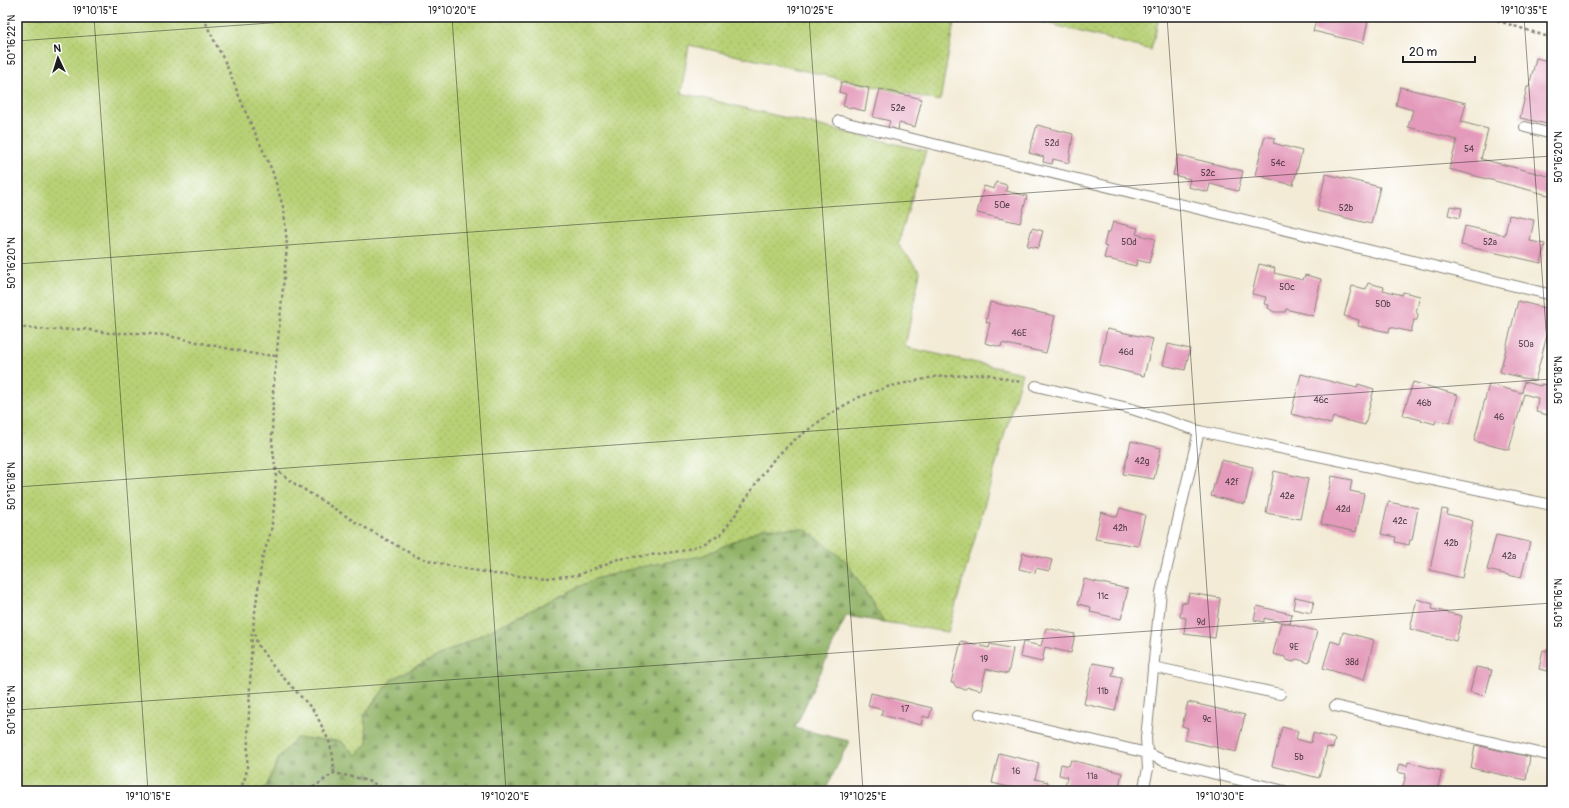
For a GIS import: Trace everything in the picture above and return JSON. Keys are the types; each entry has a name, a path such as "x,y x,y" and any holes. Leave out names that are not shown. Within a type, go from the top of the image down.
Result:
{"lane":[{"path":"839,122 1552,295"},
{"path":"1525,127 1552,134"},
{"path":"1036,386 1132,409 1200,431 1552,505"},
{"path":"1143,791 1148,769 1146,738 1161,592 1200,431"},
{"path":"1153,667 1280,694"},
{"path":"1335,706 1552,756"},
{"path":"980,714 1147,753 1164,761 1284,791"}],"path":[{"path":"205,17 207,26 226,64 272,170 284,210 287,246 273,393 272,435 275,468 274,507 271,531 262,560 253,627 247,766 246,775 240,791"},
{"path":"1486,17 1522,30 1552,38"},
{"path":"17,327 51,330 84,329 110,333 164,335 254,354 277,356"},
{"path":"275,468 289,480 357,523 417,558 450,566 496,574 546,578 578,575 618,559 682,551 703,544 720,535 774,459 792,442 828,415 857,398 887,387 934,377 986,374 1036,386"},
{"path":"253,627 257,644 273,666 315,712 329,741 333,756 334,772"},
{"path":"308,791 334,772"},
{"path":"334,772 380,785 386,791"}],"green space":[{"path":"17,17 955,17 940,101 689,45 681,93 926,151 898,244 920,272 905,347 1022,373 948,632 884,622 846,561 763,528 702,556 640,567 595,579 392,679 364,715 368,744 356,755 340,741 280,756 266,787 258,791 17,791"},
{"path":"1023,17 1159,17 1151,50"},
{"path":"763,528 805,529 846,561 884,622 846,616 795,728 849,741 825,791 258,791 266,787 280,756 296,738 340,741 356,755 368,744 364,715 392,679 595,579 640,567 702,556"}],"building":[{"path":"1317,17 1369,17 1363,43 1313,31"},
{"path":"1536,58 1552,62 1552,100 1547,124 1520,118 1527,87 1529,87"},
{"path":"841,82 869,88 865,111 843,106 846,94 839,92"},
{"path":"1400,87 1466,103 1461,122 1488,129 1481,159 1552,177 1552,196 1449,169 1457,140 1408,127 1413,110 1396,105"},
{"path":"880,89 922,99 915,127 899,123 898,130 888,127 890,121 873,117"},
{"path":"1037,125 1073,134 1069,163 1053,159 1052,164 1043,162 1044,157 1029,153"},
{"path":"1265,136 1275,138 1273,143 1302,151 1293,185 1255,175"},
{"path":"1178,155 1243,171 1238,191 1210,184 1208,192 1188,187 1190,179 1173,175"},
{"path":"1326,174 1380,187 1371,224 1317,211"},
{"path":"996,182 1007,185 1006,191 1027,196 1020,223 977,213 984,186 994,189"},
{"path":"1450,206 1462,208 1460,218 1448,215"},
{"path":"1509,215 1534,220 1530,241 1545,244 1541,263 1461,245 1465,226 1505,235"},
{"path":"1113,222 1138,228 1136,234 1155,239 1149,263 1137,260 1136,266 1104,258 1107,247 1104,246 1107,232 1110,232"},
{"path":"1032,228 1043,231 1038,248 1027,246"},
{"path":"1259,264 1275,268 1274,273 1303,280 1305,275 1321,279 1313,316 1286,309 1285,312 1274,312 1268,308 1269,305 1264,304 1266,297 1252,294"},
{"path":"1368,283 1384,287 1383,290 1402,295 1403,292 1420,296 1416,312 1418,314 1417,320 1414,320 1411,332 1390,327 1389,332 1358,326 1359,320 1344,316 1352,286 1366,289"},
{"path":"1518,301 1552,310 1552,316 1535,381 1500,372"},
{"path":"990,302 1055,316 1046,353 1002,343 1001,347 985,343 990,323 986,322"},
{"path":"1107,329 1153,339 1144,376 1099,365"},
{"path":"1168,344 1190,349 1185,370 1163,365"},
{"path":"1301,374 1357,388 1358,384 1374,389 1365,425 1333,417 1331,424 1291,414"},
{"path":"1413,382 1458,395 1450,423 1436,420 1435,424 1403,415"},
{"path":"1524,382 1541,386 1541,384 1552,386 1552,416 1536,412 1538,398 1524,394 1509,450 1474,441 1489,384 1522,393"},
{"path":"1131,441 1161,448 1154,479 1123,474"},
{"path":"1221,460 1253,467 1245,504 1211,496"},
{"path":"1274,471 1308,479 1300,519 1266,513"},
{"path":"1332,476 1352,480 1350,491 1364,494 1356,532 1321,524"},
{"path":"1388,502 1418,508 1412,540 1410,540 1409,545 1395,542 1396,537 1381,534"},
{"path":"1120,508 1145,515 1138,546 1095,539 1101,512 1117,517"},
{"path":"1442,509 1448,510 1447,514 1473,521 1462,578 1430,570"},
{"path":"1496,535 1530,542 1521,578 1487,570"},
{"path":"1023,553 1052,560 1049,571 1036,568 1035,573 1019,569"},
{"path":"1084,579 1128,589 1121,619 1090,612 1091,607 1078,604"},
{"path":"1189,593 1220,598 1215,638 1184,634 1186,618 1180,617 1182,602 1187,603"},
{"path":"1295,597 1314,601 1311,613 1293,609"},
{"path":"1417,599 1433,604 1432,609 1462,616 1456,641 1410,629"},
{"path":"1257,606 1292,614 1290,624 1264,618 1264,622 1254,620"},
{"path":"1281,622 1317,631 1309,663 1297,659 1293,662 1287,660 1285,657 1273,654"},
{"path":"1046,628 1075,634 1071,653 1045,647 1042,662 1020,657 1023,642 1041,646"},
{"path":"1343,632 1374,640 1364,680 1323,668 1331,641 1340,644"},
{"path":"961,641 989,648 990,644 1013,649 1008,674 986,669 981,690 968,687 965,689 956,687 954,683 951,683"},
{"path":"1543,650 1552,652 1552,672 1539,669"},
{"path":"1093,663 1114,667 1112,676 1122,678 1115,711 1084,704"},
{"path":"1476,667 1492,670 1485,696 1470,692"},
{"path":"871,693 932,708 929,718 923,716 921,725 881,715 883,710 868,706"},
{"path":"1188,702 1245,715 1236,752 1185,740 1188,728 1182,726"},
{"path":"1282,727 1298,731 1296,739 1311,743 1313,733 1335,739 1333,748 1327,747 1319,778 1272,766"},
{"path":"1475,745 1530,757 1526,780 1471,768"},
{"path":"999,753 1039,763 1035,779 1048,782 1046,791 1025,791 992,783"},
{"path":"1071,760 1122,773 1118,791 1064,791 1067,777 1059,775 1061,764 1069,766"},
{"path":"1408,762 1442,771 1437,791 1402,791 1406,774 1397,772 1399,764 1407,766"}]}
